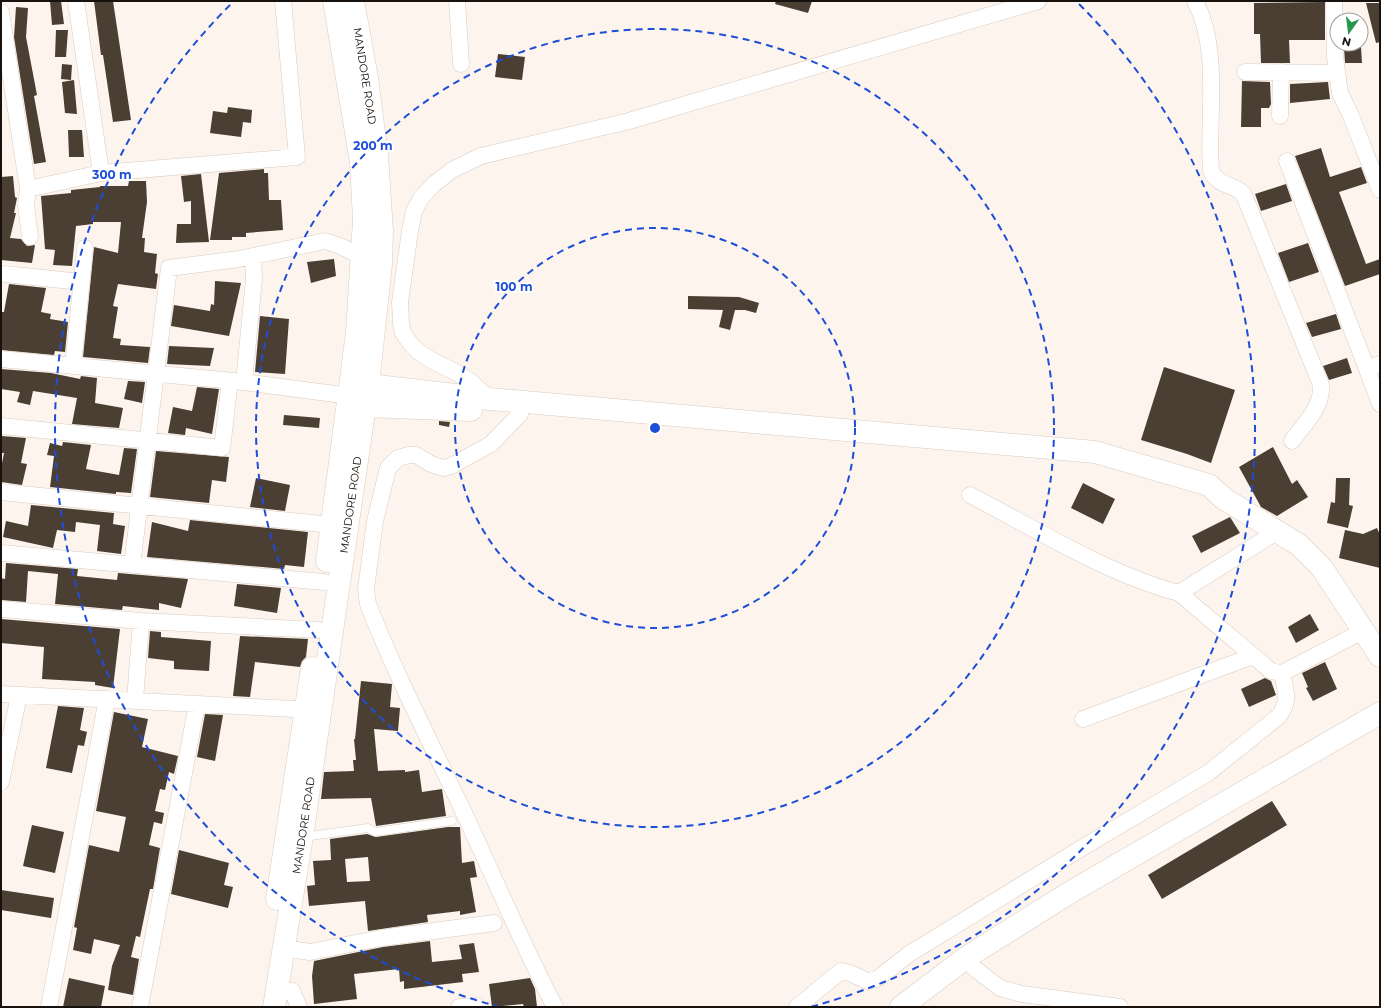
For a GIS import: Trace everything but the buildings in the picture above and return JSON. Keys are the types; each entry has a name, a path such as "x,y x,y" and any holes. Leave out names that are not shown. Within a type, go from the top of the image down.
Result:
{"main road":[{"name":"MANDORE ROAD","path":"275,1000 302,837 318,630 324,582 332,526 361,396 364,220 361,162 334,1"},
{"name":"MANDORE ROAD","path":"260,1007 313,710 381,264 382,231 377,156 368,78 353,1"},
{"path":"361,396 454,402 520,414 1094,459"},
{"path":"454,402 490,399 1094,459 1116,470 1206,498 1223,498 1299,545 1322,568 1380,656"},
{"path":"901,1007 967,958 1074,890 1380,713"},
{"path":"922,1007 974,968 1084,900 1380,728"}],"street":[{"path":"76,1 101,173"},
{"path":"28,188 101,173 297,157 283,1"},
{"path":"457,1 461,64"},
{"path":"490,399 471,382 459,374 431,360 419,352 410,344 403,333 400,323 400,302 414,210 421,198 429,189 452,170 481,156 629,121 1038,1"},
{"path":"1195,1 1203,18 1207,35 1210,69 1211,166 1214,176 1222,184 1238,190 1244,195 1321,385 1322,395 1320,403 1292,441"},
{"path":"1334,1 1336,73 1340,93 1351,116 1380,190"},
{"path":"1,12 28,188 26,205 30,237"},
{"path":"1245,72 1336,73"},
{"path":"1280,116 1281,72"},
{"path":"1287,161 1374,367 1380,404"},
{"path":"132,565 169,268 253,256 325,242 340,246 363,257"},
{"path":"73,366 85,248"},
{"path":"1,426 148,442 222,448 237,382 254,279 253,256"},
{"path":"5,274 81,282"},
{"path":"1,359 237,382 361,396"},
{"path":"520,414 491,444 451,466 443,468 416,455 409,455 398,458 388,468 375,521 366,589 368,604 404,687 495,879 531,960 555,1007"},
{"path":"1,492 332,526"},
{"path":"970,495 1112,568 1150,585 1179,593 1252,656 1272,671 1282,672 1363,631"},
{"path":"1179,593 1278,531"},
{"path":"1,553 324,582"},
{"path":"1,609 141,621 318,630"},
{"path":"135,700 141,621"},
{"path":"1083,719 1252,656"},
{"path":"796,1007 842,971 867,981 877,979 909,954 1073,853 1208,773 1279,716 1287,702 1282,672"},
{"path":"1,694 313,710"},
{"path":"1,782 19,694"},
{"path":"49,1007 107,699"},
{"path":"140,1007 197,704"},
{"path":"283,948 310,952 381,938 494,923"},
{"path":"974,968 1000,988 1022,994 1120,1007"},
{"path":"275,1000 292,991 299,1007"},
{"path":"459,1007 477,1006"}],"lane":[{"path":"302,837 368,828 375,832 452,820"}]}
